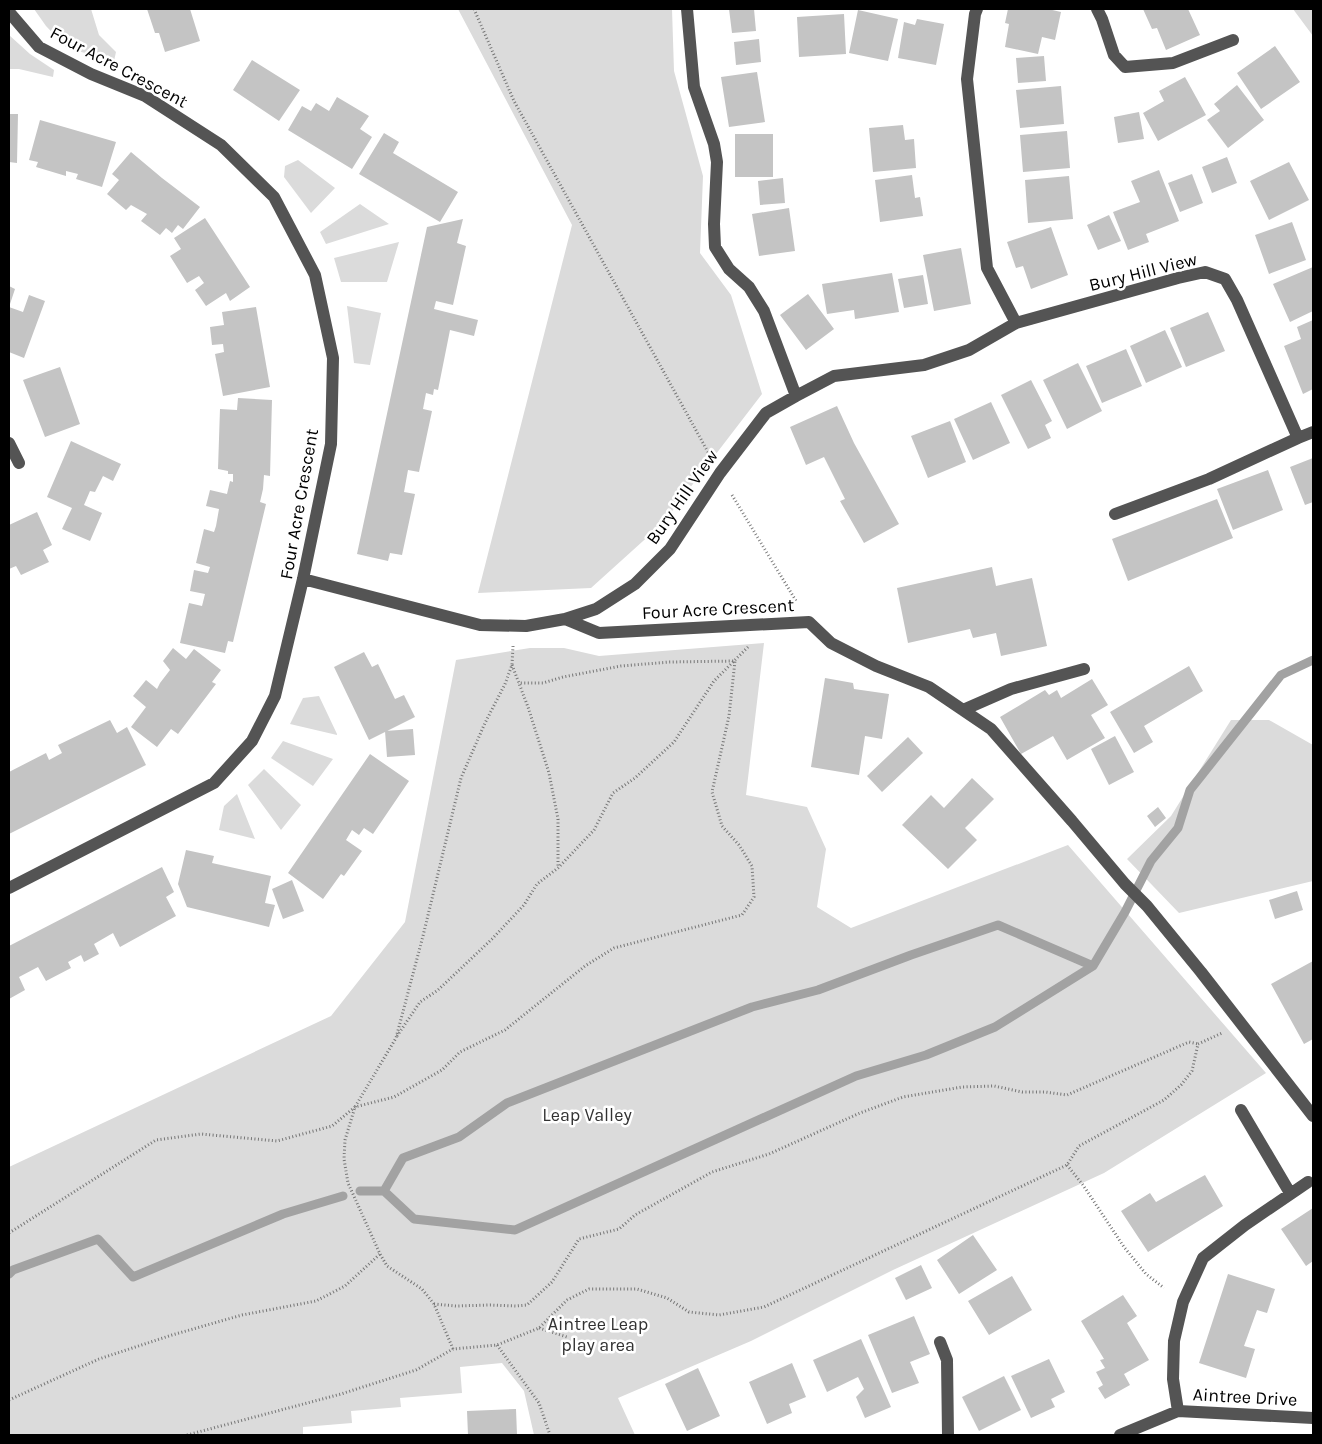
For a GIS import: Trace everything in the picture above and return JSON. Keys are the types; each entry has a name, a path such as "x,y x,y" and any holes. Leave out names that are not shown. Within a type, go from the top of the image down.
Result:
{"street":[{"path":"687,9 694,87 714,144 717,162 714,224 715,247 729,269 749,287 764,311 796,396"},
{"path":"977,9 967,79 987,268 1016,322"},
{"path":"1097,9 1114,55 1124,67 1173,63 1233,40"},
{"name":"Four Acre Crescent","path":"9,12 39,47 91,74 145,96 221,145 274,198 315,275 333,358 331,444 303,579 275,696 252,741 214,783 9,888"},
{"name":"Bury Hill View","path":"303,579 480,625 526,626 565,619 596,609 635,584 670,549 720,473 766,413 796,396 834,376 924,365 969,350 1016,322 1205,272 1224,279 1237,300 1298,438"},
{"path":"1115,514 1209,479 1313,432"},
{"path":"9,443 19,463"},
{"name":"Four Acre Crescent","path":"565,619 599,633 808,622 831,643 876,666 929,687 991,729 1125,884 1147,906 1313,1116"},
{"path":"963,710 1011,689 1084,669"},
{"path":"1242,1110 1290,1193"},
{"path":"1178,1411 1172,1379 1174,1341 1183,1302 1203,1258 1245,1225 1308,1182"},
{"path":"940,1342 946,1360 948,1435"},
{"name":"Aintree Drive","path":"1120,1435 1178,1411 1313,1418"}],"path":[{"path":"474,9 514,101 720,473 808,622"},
{"path":"453,1349 434,1304 422,1289 388,1266 380,1254 348,1183 344,1159 345,1140 355,1107 420,1002 438,990 492,939 524,905 537,884 558,868 594,830 613,793 635,778 674,742 714,681 750,644 762,625"},
{"path":"396,1038 461,778 512,665 514,626"},
{"path":"518,682 542,683 621,666 670,662 735,661"},
{"path":"9,1233 156,1140 201,1134 277,1141 332,1126 355,1107 394,1097 442,1070 460,1052 506,1030 585,966 614,948 742,915 754,897 752,866 739,845 722,826 712,792 729,716 735,661"},
{"path":"512,665 528,707 549,773 558,819 558,868"},
{"path":"434,1304 456,1306 490,1304 527,1305 552,1282 579,1239 619,1229 635,1215 712,1172 769,1154 860,1113 903,1097 978,1086 994,1086 1022,1092 1067,1095 1189,1042 1198,1044 1241,1024"},
{"path":"187,1435 351,1391 416,1370 453,1349 497,1345 539,1328 567,1300 589,1290 637,1289 666,1298 689,1312 719,1315 764,1307 1067,1165 1079,1146 1170,1095 1192,1071 1198,1044"},
{"path":"1067,1165 1083,1185 1124,1248 1146,1274 1183,1302"},
{"path":"9,1400 99,1359 172,1335 242,1315 316,1301 344,1286 380,1254"},
{"path":"539,1328 567,1337"},
{"path":"497,1345 539,1403 550,1435"}],"green space":[{"path":"34,9 91,9 99,35 116,52 114,61 67,48 46,26"},
{"path":"458,9 672,9 674,71 703,176 700,253 731,295 762,394 663,523 591,588 478,593 572,225"},
{"path":"1293,9 1313,9 1313,36"},
{"path":"9,35 30,54 54,70 53,77 19,69 9,69"},
{"path":"298,160 335,188 311,213 284,177 285,166"},
{"path":"360,204 389,224 326,244 320,232"},
{"path":"399,242 387,282 341,282 334,258"},
{"path":"347,306 381,313 370,365 354,363"},
{"name":"Leap Valley","path":"764,643 746,795 807,807 826,849 817,907 851,928 1068,845 1266,1073 1104,1173 893,1270 751,1341 618,1398 635,1435 534,1435 524,1391 502,1363 460,1367 462,1393 400,1398 401,1407 351,1411 352,1423 303,1427 303,1435 9,1435 9,1167 331,1016 405,922 456,660 530,648 564,648 599,656"},
{"path":"319,696 337,735 290,724 303,698"},
{"path":"1231,720 1269,720 1313,745 1313,881 1179,913 1127,859 1171,816"},
{"path":"283,741 333,759 313,786 271,758"},
{"path":"264,769 301,805 281,830 248,785"},
{"path":"237,794 255,839 219,830 224,806"}],"building":[{"path":"147,9 190,9 200,41 165,52 159,33 155,33"},
{"path":"729,9 754,9 756,31 732,33"},
{"path":"1008,9 1048,9 1061,12 1055,40 1042,37 1038,54 1005,47 1009,24 1005,23"},
{"path":"1143,9 1188,9 1200,35 1166,50 1157,28 1152,29"},
{"path":"858,10 898,19 888,61 849,53"},
{"path":"844,14 846,54 799,57 797,17"},
{"path":"917,19 944,24 936,65 898,58 904,22 915,25"},
{"path":"759,39 761,62 736,65 734,42"},
{"path":"1275,46 1300,82 1261,109 1237,73"},
{"path":"1044,56 1046,81 1018,83 1016,58"},
{"path":"252,60 300,90 279,121 233,90"},
{"path":"757,72 765,122 729,127 721,77"},
{"path":"1185,77 1206,115 1158,141 1143,113 1164,101 1159,91"},
{"path":"1237,85 1264,120 1228,148 1207,120 1220,111 1214,104"},
{"path":"1061,86 1064,124 1020,128 1016,90"},
{"path":"337,97 369,116 360,129 372,137 352,169 288,130 302,106 311,111 316,103 329,111"},
{"path":"1139,112 1144,139 1118,143 1114,117"},
{"path":"9,114 18,114 17,163 9,162"},
{"path":"40,120 116,142 102,187 76,179 78,174 66,171 66,176 36,167 38,162 29,160"},
{"path":"903,125 905,140 914,139 916,168 873,172 869,128"},
{"path":"1067,131 1070,168 1023,172 1020,135"},
{"path":"384,133 399,142 393,153 458,192 440,222 359,174"},
{"path":"735,134 773,134 773,177 735,177"},
{"path":"131,152 200,207 183,229 178,225 172,233 166,228 160,235 141,221 147,214 131,205 126,210 107,194 119,180 112,174"},
{"path":"1227,157 1237,183 1212,193 1202,167"},
{"path":"1289,162 1309,200 1269,220 1250,181"},
{"path":"1159,170 1179,221 1146,234 1149,242 1128,250 1113,212 1140,202 1131,181"},
{"path":"1192,174 1203,203 1180,212 1168,183"},
{"path":"912,175 915,198 920,197 923,216 880,222 875,180"},
{"path":"1069,176 1073,219 1028,223 1025,180"},
{"path":"783,178 785,203 760,205 758,181"},
{"path":"789,208 795,251 759,256 752,214"},
{"path":"1109,215 1121,241 1098,250 1087,225"},
{"path":"205,218 250,287 230,301 226,293 206,306 195,290 204,283 199,276 187,283 170,256 181,249 174,238"},
{"path":"463,219 457,243 466,246 453,305 436,301 434,309 478,320 474,336 450,330 438,390 434,389 433,395 426,393 423,409 432,411 419,472 408,470 404,492 415,494 402,555 390,553 388,561 357,554 427,227"},
{"path":"1292,222 1306,260 1269,274 1255,235"},
{"path":"1051,227 1068,275 1031,289 1023,266 1016,268 1007,242"},
{"path":"961,248 971,304 934,311 923,255"},
{"path":"1313,267 1313,311 1290,322 1273,284"},
{"path":"892,273 899,312 855,319 854,310 827,314 822,284"},
{"path":"923,275 928,304 904,308 898,279"},
{"path":"9,286 15,289 9,307"},
{"path":"808,294 834,329 806,350 780,315"},
{"path":"29,295 45,301 24,358 9,352 9,307 23,312"},
{"path":"256,307 270,387 223,396 215,354 224,352 223,344 212,345 210,327 224,325 222,312"},
{"path":"1208,312 1225,351 1186,367 1170,328"},
{"path":"1313,320 1313,389 1303,394 1284,346 1301,339 1297,327"},
{"path":"1165,330 1182,367 1146,383 1130,346"},
{"path":"1126,349 1142,386 1102,403 1086,366"},
{"path":"1078,363 1102,411 1067,429 1043,380"},
{"path":"60,367 80,424 45,437 23,380"},
{"path":"1031,380 1052,421 1045,425 1051,438 1028,449 1001,395"},
{"path":"238,398 272,400 270,476 264,475 260,502 266,504 233,642 228,641 225,653 180,643 189,603 202,606 205,594 190,591 194,570 208,573 210,567 196,563 204,529 214,532 216,526 219,509 206,506 210,490 227,494 230,481 233,482 233,474 228,474 228,471 218,469 220,409 237,410"},
{"path":"991,402 1010,443 973,460 954,419"},
{"path":"837,406 854,443 899,524 864,543 840,501 845,499 824,457 806,465 790,427"},
{"path":"950,421 966,462 928,478 911,436"},
{"path":"71,441 121,464 113,481 103,476 95,492 90,491 84,505 102,513 90,541 62,529 72,508 47,497"},
{"path":"1313,458 1313,502 1305,505 1290,467"},
{"path":"1268,470 1283,510 1233,530 1217,489"},
{"path":"1217,499 1233,538 1128,581 1112,539"},
{"path":"37,512 52,545 43,550 49,562 21,575 16,566 9,569 9,525"},
{"path":"992,567 996,586 1032,578 1047,646 1001,656 996,633 973,638 970,629 908,643 897,588"},
{"path":"173,648 186,659 194,649 221,670 212,682 216,684 178,734 171,729 157,747 131,727 146,707 133,696 146,680 157,689 170,670 163,661"},
{"path":"364,652 372,667 378,664 395,699 404,695 415,717 369,740 334,667"},
{"path":"1189,666 1203,691 1144,726 1153,742 1134,753 1110,712"},
{"path":"825,678 853,683 854,689 889,694 882,739 865,736 859,775 811,767"},
{"path":"1092,679 1108,705 1091,715 1105,738 1067,760 1053,736 1021,754 1000,717 1045,690 1049,695 1057,690 1061,698"},
{"path":"110,720 117,733 127,727 146,765 9,834 9,772 46,753 49,760 62,753 58,745"},
{"path":"413,729 415,755 387,757 385,731"},
{"path":"1115,736 1134,772 1109,785 1091,749"},
{"path":"908,737 923,753 882,792 867,776"},
{"path":"370,754 409,781 373,834 364,828 359,835 352,830 346,840 362,851 344,876 341,874 323,899 288,873"},
{"path":"972,778 994,799 965,828 977,840 948,869 902,825 931,795 944,808"},
{"path":"1158,807 1166,818 1155,827 1147,816"},
{"path":"186,850 214,856 212,863 271,876 265,903 275,905 269,927 187,907 178,884"},
{"path":"162,867 174,892 166,897 176,916 120,947 113,933 94,944 99,954 84,962 81,955 68,962 71,968 46,981 38,967 19,977 25,990 9,999 9,946"},
{"path":"292,880 304,911 283,919 272,889"},
{"path":"1297,891 1303,910 1275,919 1269,900"},
{"path":"1313,961 1313,1039 1304,1044 1271,984"},
{"path":"1205,1175 1223,1206 1148,1252 1121,1211 1150,1193 1156,1202"},
{"path":"1313,1208 1313,1261 1306,1266 1281,1229"},
{"path":"973,1235 997,1270 959,1294 937,1260"},
{"path":"921,1265 932,1288 906,1300 895,1278"},
{"path":"1228,1274 1275,1289 1267,1313 1257,1310 1244,1346 1255,1349 1246,1378 1199,1363"},
{"path":"1012,1276 1032,1310 989,1335 968,1301"},
{"path":"1123,1295 1137,1316 1127,1323 1149,1360 1124,1374 1130,1385 1105,1399 1098,1388 1103,1385 1096,1372 1105,1368 1100,1360 1104,1359 1081,1321"},
{"path":"914,1316 930,1354 910,1362 919,1383 892,1393 868,1335"},
{"path":"861,1339 891,1407 865,1418 856,1397 864,1389 858,1377 827,1392 813,1360"},
{"path":"1049,1359 1065,1392 1051,1399 1055,1407 1031,1418 1011,1376"},
{"path":"792,1363 806,1397 789,1404 792,1413 767,1424 749,1382"},
{"path":"698,1368 720,1416 687,1431 665,1384"},
{"path":"1004,1376 1021,1410 979,1431 962,1397"},
{"path":"516,1409 517,1435 468,1435 467,1411"}],"waterway":[{"path":"360,1191 384,1191 414,1219 515,1230 856,1076 926,1055 995,1027 1093,966 1125,912 1151,861 1178,828 1190,790 1281,675 1313,660"},
{"path":"384,1191 403,1158 459,1137 507,1103 752,1007 818,990 998,925 1093,966"},
{"path":"9,1274 13,1270 98,1239 133,1277 283,1214 343,1196"}],"park label":[{"name":"Aintree Leap play area","path":"598,1334"}]}
